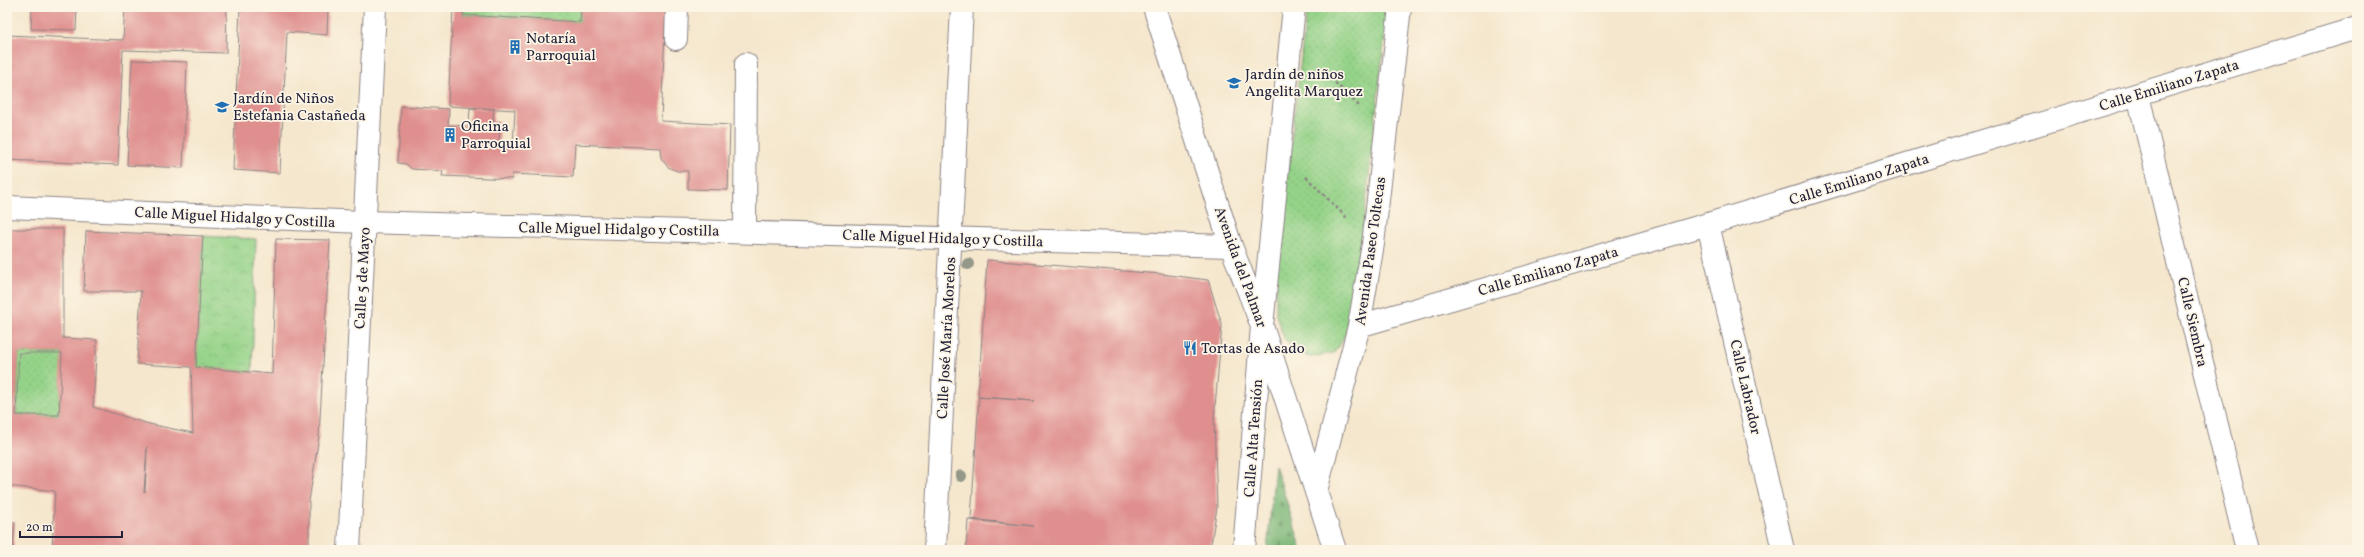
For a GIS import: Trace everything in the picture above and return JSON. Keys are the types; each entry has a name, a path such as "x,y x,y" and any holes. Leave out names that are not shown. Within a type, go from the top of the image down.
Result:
{"street":[{"name":"Calle 5 de Mayo","path":"349,550 375,7"},
{"path":"676,39 678,7"},
{"name":"Calle José María Morelos","path":"935,550 962,7"},
{"name":"Avenida del Palmar","path":"1154,7 1231,246 1262,326 1335,550"},
{"path":"1262,326 1294,7"},
{"name":"Avenida Paseo Toltecas","path":"1316,492 1359,326 1373,244 1400,7"},
{"name":"Calle Emiliano Zapata","path":"1359,326 1708,224 2357,28"},
{"path":"745,232 746,64"},
{"name":"Calle Siembra","path":"2138,95 2248,550"},
{"name":"Calle Miguel Hidalgo y Costilla","path":"7,207 364,222 1231,246"},
{"name":"Calle Labrador","path":"1708,224 1783,550"},
{"name":"Calle Alta Tensión","path":"1244,550 1262,326"}],"path":[{"path":"1290,39 1386,132"},
{"path":"1279,150 1373,244"}],"green space":[{"path":"464,7 581,7 580,22 463,15"},
{"path":"1307,7 1388,7 1358,272 1347,332 1334,353 1310,357 1297,352 1284,338 1276,315 1276,271"},
{"path":"203,236 256,239 252,372 196,367"},
{"path":"19,353 63,353 59,415 16,415"},
{"path":"1275,465 1302,550 1267,550"}],"building":[{"path":"32,7 77,7 76,30 31,29"},
{"path":"125,7 227,7 226,53 123,50 118,165 7,160 7,35 123,40"},
{"path":"240,7 328,7 327,35 287,32 280,173 233,170"},
{"path":"453,7 464,7 463,15 580,22 581,7 666,7 661,121 730,125 728,190 688,189 688,171 677,171 668,167 661,158 660,148 575,144 573,177 512,174 512,179 442,176 443,171 412,169 406,164 398,163 401,106 449,109 448,125 469,126 470,108 494,109 493,122 500,122 499,144 513,145 515,110 448,106"},
{"path":"132,60 187,62 183,168 127,165"},
{"path":"7,229 63,229 63,338 97,340 93,407 149,424 193,433 191,367 137,364 141,291 84,291 86,231 203,236 196,367 272,374 276,239 330,240 319,436 309,501 309,550 52,550 55,491 7,486","holes":["19,353 62,353 59,415 16,415","147,447 145,492 144,492"]},
{"path":"987,260 1161,274 1208,280 1222,325 1214,419 1217,507 1210,550 966,550 968,520 1033,526 971,519"},
{"path":"7,522 15,522 13,550 7,550"}],"place":[{"name":"Notaría Parroquial","path":"515,47"},
{"name":"Jardín de niños Angelita Marquez","path":"1234,83"},
{"name":"Jardín de Niños Estefania Castañeda","path":"222,107"},
{"name":"Oficina Parroquial","path":"450,135"},
{"name":"Tortas de Asado","path":"1190,348"}]}
